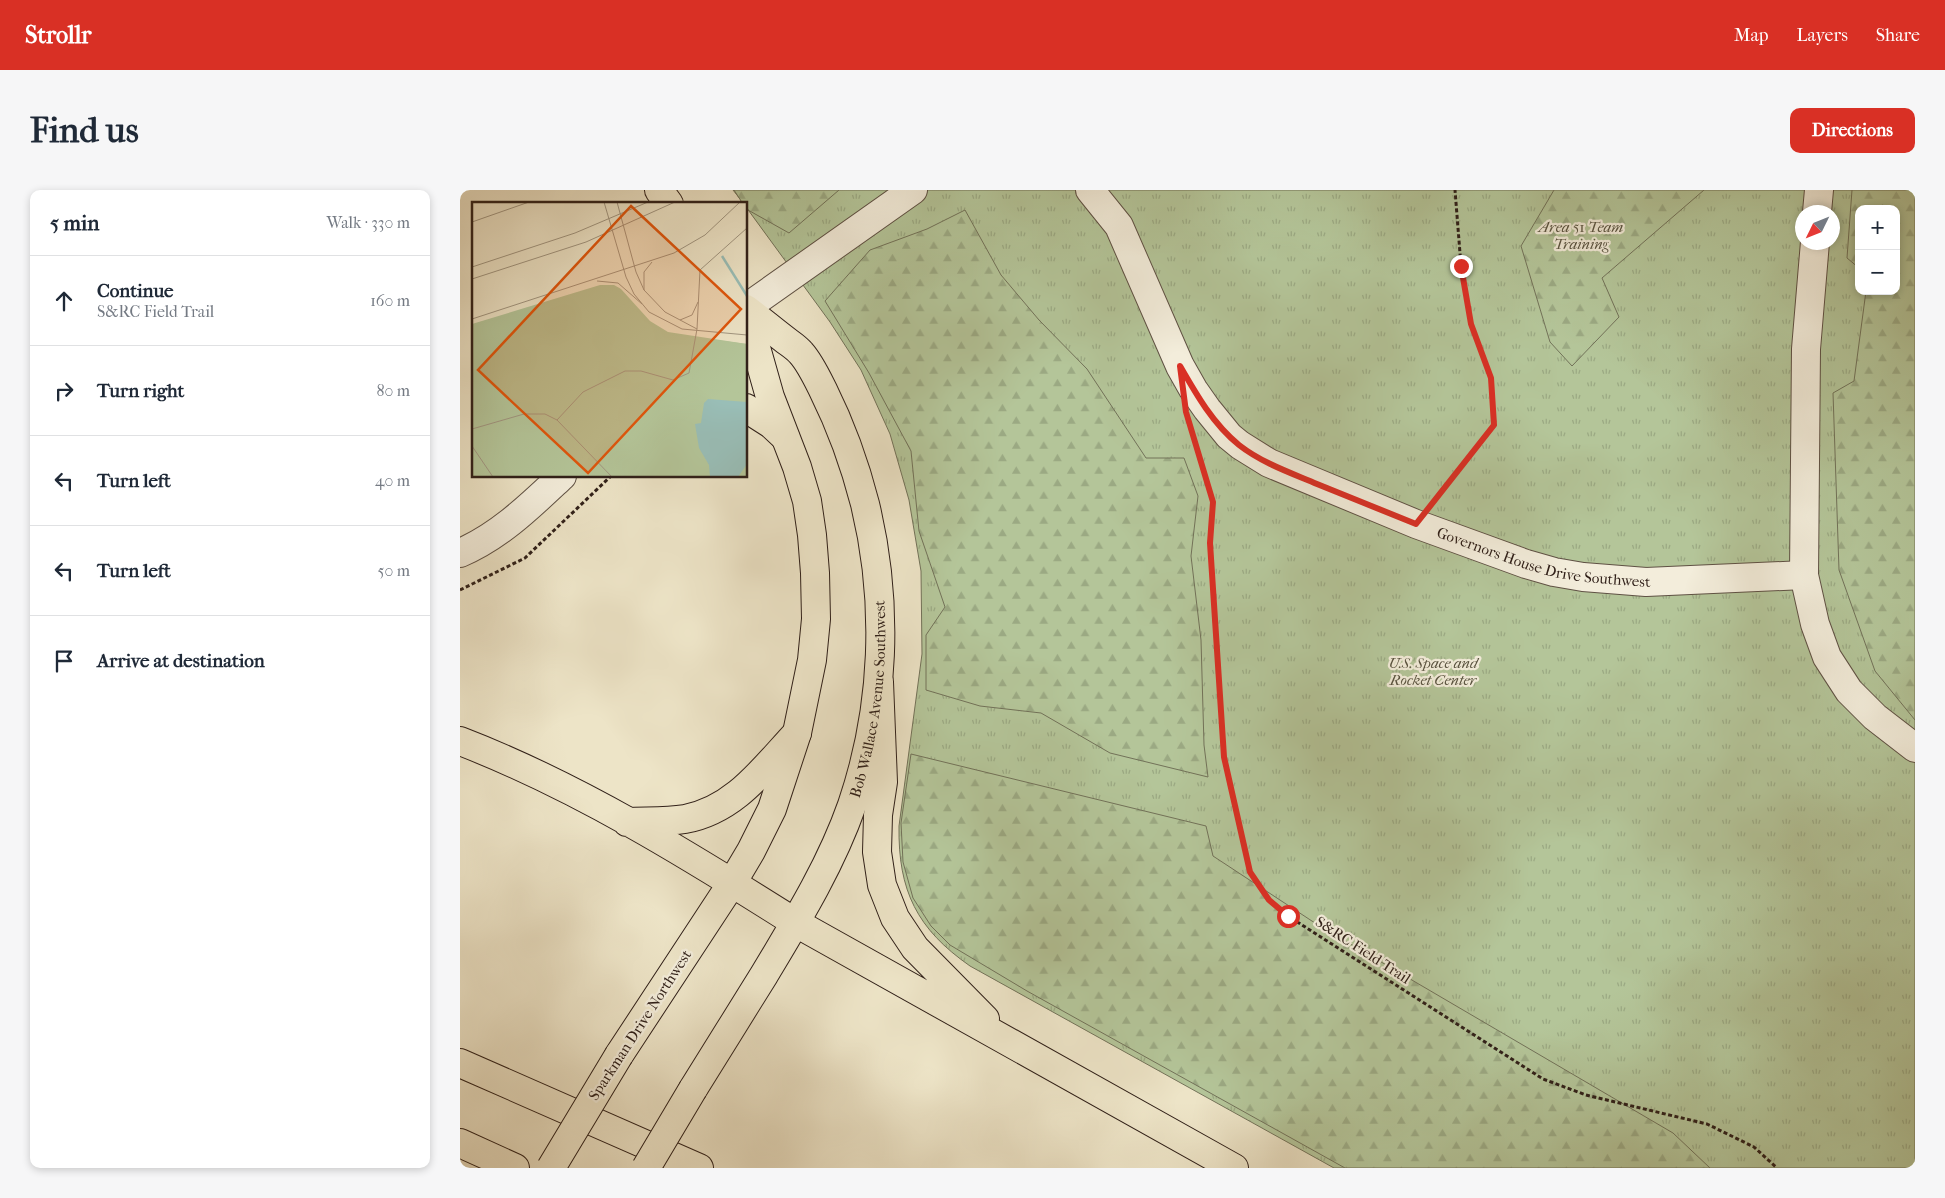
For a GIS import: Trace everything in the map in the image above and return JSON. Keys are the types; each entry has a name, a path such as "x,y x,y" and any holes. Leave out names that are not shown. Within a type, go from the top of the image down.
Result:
{"main road":[{"path":"659,190 668,202"},
{"name":"Bob Wallace Avenue Southwest","path":"646,1168 796,923 819,879 851,806 863,768 879,682 879,588 872,531 861,487 845,439 816,377 801,352 748,312"},
{"path":"732,883 772,810 797,733 812,660 816,619 815,573 807,501 770,397 748,317"},
{"path":"748,409 771,424 786,438"},
{"path":"879,682 883,782 878,815 876,852 887,901 906,936 915,948 1007,1041"},
{"path":"627,822 675,820 713,810 728,802 743,790 797,733"},
{"path":"460,741 490,752 627,822 732,883 796,923 1234,1168"},
{"name":"Sparkman Drive Northwest","path":"551,1168 619,1055 732,883"},
{"path":"460,1063 699,1168"},
{"path":"460,1143 516,1168"}],"street":[{"path":"748,309 913,190"},
{"name":"Governors House Drive Southwest","path":"1090,190 1097,196 1119,226 1180,366 1193,389 1229,436 1269,463 1416,524 1526,564 1583,578 1646,582 1804,574"},
{"path":"1818,205 1819,190"},
{"path":"1814,250 1806,349 1804,574 1815,624 1832,664 1849,690 1875,717 1915,748"},
{"path":"460,553 479,544 512,521 560,478"}],"path":[{"path":"1416,524 1494,425 1491,378 1471,324 1461,266 1455,190"},
{"name":"S&RC Field Trail","path":"1192,430 1213,502 1210,543 1224,757 1250,872 1269,900 1297,921 1543,1079 1586,1095 1707,1124 1754,1148 1777,1168"},
{"path":"460,590 526,558 609,478"}],"green space":[{"name":"U.S. Space and Rocket Center","path":"733,190 1915,190 1915,1168 1334,1168 970,966 936,938 924,923 914,906 902,870 899,826 922,654 921,571 909,500 890,434 861,370 830,322 748,210 748,202 742,202"},
{"path":"734,190 839,190 789,233 748,210 748,202 742,202"},
{"name":"Area 51 Team Training","path":"1554,190 1704,190 1602,278 1619,317 1572,366 1550,342 1521,246"},
{"path":"1852,190 1915,190 1915,720 1875,671 1839,570 1833,393 1854,381 1865,295 1900,295 1900,205 1855,205 1855,265 1847,258"},
{"path":"965,210 1001,275 1039,320 1087,369 1146,458 1184,458 1198,496 1191,556 1201,640 1204,745 1208,777 1110,753 1041,713 980,706 926,690 926,635 945,607 919,531 911,451 869,373 825,301 870,250 927,229"},
{"path":"911,754 1206,826 1213,856 1318,925 1673,1133 1710,1168 1345,1168 1027,991 950,945 931,926 913,898 903,862 901,823"}],"route":[{"path":"1288,916 1269,900 1250,872 1224,757 1210,543 1213,502 1186,412 1180,366 1193,389 1218,424 1229,436 1251,453 1291,473 1416,524 1494,425 1491,378 1471,324 1461,266"}]}
